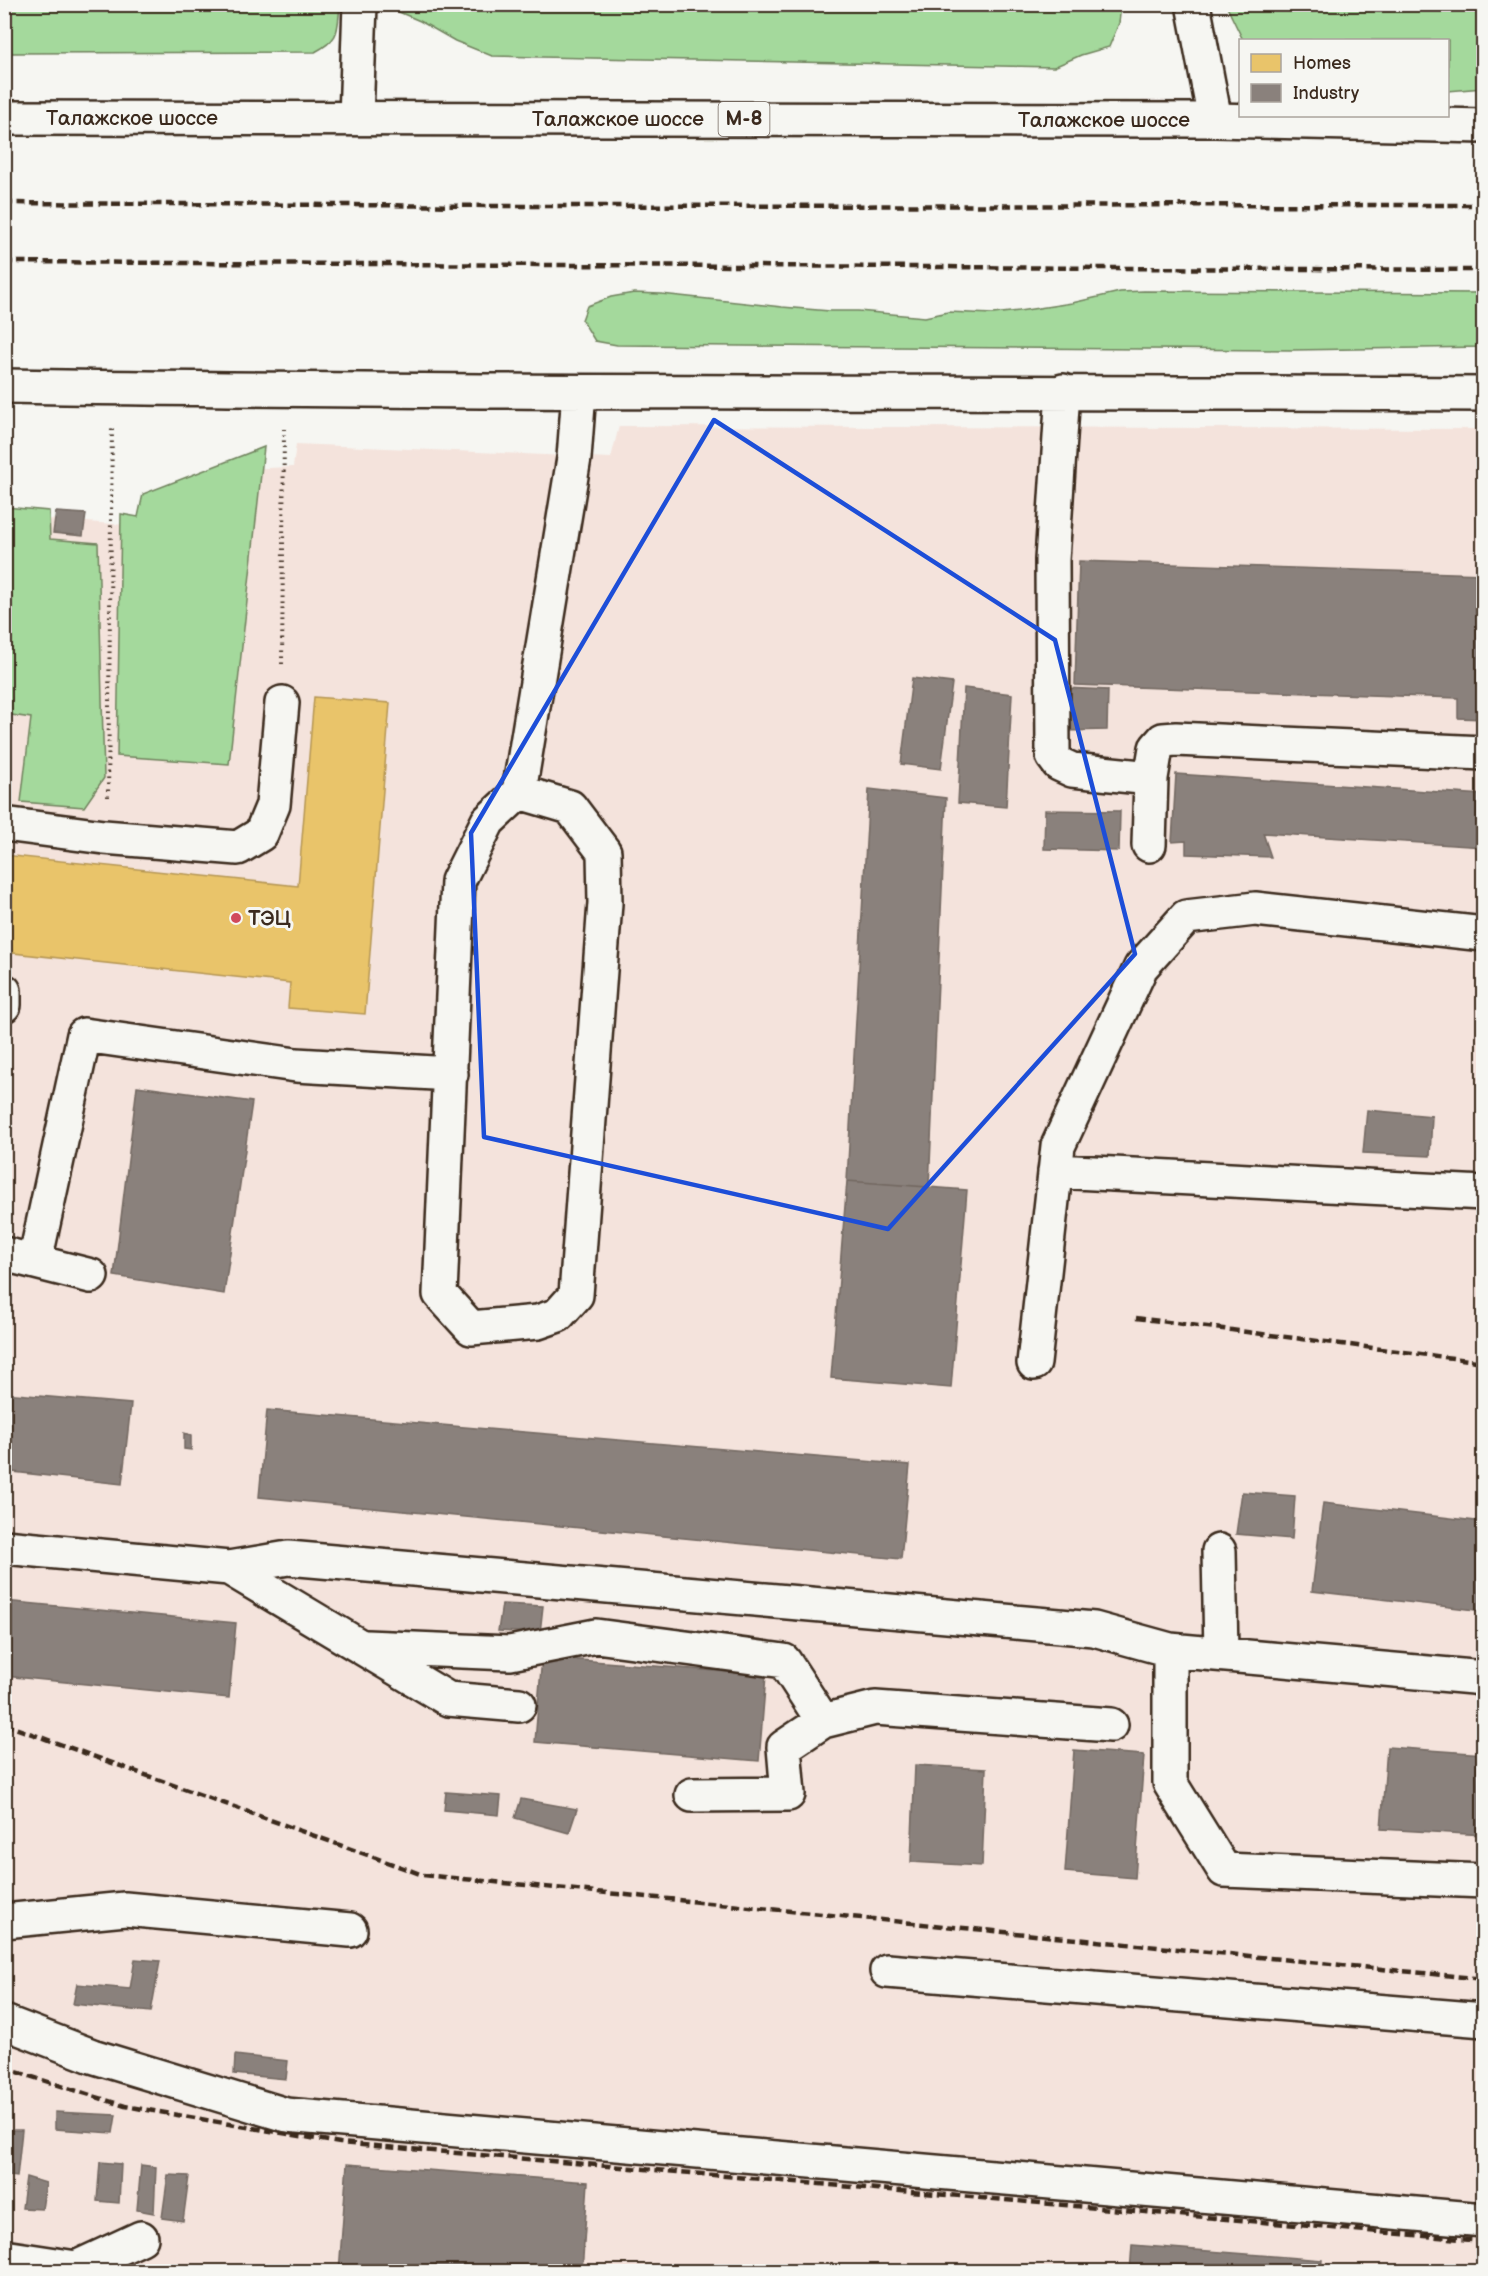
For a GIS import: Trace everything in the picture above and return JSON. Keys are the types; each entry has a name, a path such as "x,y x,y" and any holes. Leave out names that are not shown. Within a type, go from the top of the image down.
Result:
{"street":[{"path":"356,118 360,4"},
{"path":"1193,4 1215,120"},
{"name":"Талажское шоссе","path":"4,118 1215,120 1484,126"},
{"path":"4,386 579,392 1064,391 1484,394"},
{"path":"1064,391 1052,560 1053,756 1059,764 1072,770 1152,778"},
{"path":"519,792 570,807 604,852 604,903 576,1294 558,1315 538,1322 471,1328 440,1294 459,881 488,821 519,792 574,458 579,392"},
{"path":"4,824 104,837 238,848 261,834 273,805 282,703"},
{"path":"1149,844 1152,778 1156,748 1163,740 1484,753"},
{"path":"1034,1363 1058,1146 1141,967 1186,916 1255,909 1484,934"},
{"path":"4,991 4,1005"},
{"path":"91,1276 20,1258 84,1035 296,1065 451,1074"},
{"path":"1055,1171 1484,1193"},
{"path":"4,1547 230,1568 288,1558 1094,1629 1170,1650 1484,1678"},
{"path":"1219,1551 1221,1654"},
{"path":"230,1568 448,1699 519,1705"},
{"path":"361,1647 510,1653 596,1636 784,1661 823,1721"},
{"path":"1170,1650 1170,1783 1224,1870 1484,1881"},
{"path":"692,1795 788,1794 784,1747 823,1721 875,1708 1111,1725"},
{"path":"4,1922 125,1910 350,1930"},
{"path":"887,1971 1484,2020"},
{"path":"4,2022 92,2056 286,2115 1484,2220"},
{"path":"4,2257 76,2268 141,2238"}],"path":[{"path":"104,837 109,779 112,388"},
{"path":"282,703 285,389"},
{"path":"4,792 9,756"}],"highlighted area":[{"path":"714,420 1055,640 1135,954 888,1229 484,1137 471,833"}],"shaded area":[{"path":"619,426 1483,429 1483,2271 5,2271 4,516 141,526 242,469 293,467 296,444 611,458"}],"green space":[{"path":"4,5 340,5 338,28 334,38 315,52 5,53"},
{"path":"392,5 1121,5 1119,23 1109,47 1081,55 1054,67 492,56 455,41 399,12"},
{"path":"1226,5 1483,5 1483,88 1449,91 1449,39 1243,39"},
{"path":"1120,292 1483,293 1483,347 1293,350 617,345 595,341 582,320 587,306 611,297 634,293 830,311 925,317 948,312 993,314 1019,311 1072,303"},
{"path":"264,447 229,764 117,756 121,514 138,517 143,494"},
{"path":"5,507 49,511 50,539 98,543 104,778 84,807 21,802 31,718 5,714"}],"building: Homes":[{"path":"314,697 390,703 365,1014 288,1008 290,983 4,952 4,855 298,886"}],"building: Industry":[{"path":"56,512 86,514 83,536 53,533"},
{"path":"1079,561 1484,574 1484,719 1458,718 1458,698 1075,685"},
{"path":"912,678 952,683 941,769 901,764"},
{"path":"964,688 1012,694 1006,807 958,803"},
{"path":"1065,688 1108,690 1107,730 1064,731"},
{"path":"1176,774 1484,795 1484,847 1263,833 1271,857 1186,854 1186,841 1172,842"},
{"path":"869,789 946,798 929,1187 847,1181"},
{"path":"1045,810 1120,811 1119,851 1044,849"},
{"path":"137,1086 252,1102 224,1294 114,1276"},
{"path":"1367,1110 1432,1116 1430,1156 1363,1153"},
{"path":"847,1181 967,1190 951,1388 831,1378"},
{"path":"4,1393 131,1404 122,1484 4,1471"},
{"path":"267,1410 910,1465 901,1559 259,1497"},
{"path":"184,1433 191,1435 191,1450 184,1449"},
{"path":"1242,1492 1295,1496 1292,1539 1236,1534"},
{"path":"1323,1503 1484,1522 1484,1611 1312,1591"},
{"path":"4,1601 236,1623 229,1698 4,1676"},
{"path":"502,1604 543,1606 540,1633 498,1631"},
{"path":"542,1657 766,1675 759,1761 535,1742"},
{"path":"1387,1747 1484,1754 1484,1835 1381,1829"},
{"path":"1074,1750 1144,1755 1135,1878 1065,1872"},
{"path":"915,1765 986,1769 982,1866 911,1862"},
{"path":"446,1792 501,1796 499,1815 444,1810"},
{"path":"521,1799 577,1809 569,1833 515,1818"},
{"path":"135,1959 160,1961 151,2012 73,2004 77,1984 130,1989"},
{"path":"235,2055 288,2061 286,2079 234,2074"},
{"path":"55,2112 116,2115 113,2133 55,2129"},
{"path":"4,2130 22,2130 17,2177 4,2175"},
{"path":"100,2162 121,2164 119,2203 97,2201"},
{"path":"347,2164 588,2182 582,2272 339,2272"},
{"path":"141,2165 156,2167 154,2213 137,2210"},
{"path":"168,2175 189,2176 183,2221 162,2218"},
{"path":"26,2177 46,2183 42,2209 22,2208"},
{"path":"1132,2245 1322,2260 1321,2272 1130,2272"}],"railway":[{"path":"4,203 506,206 1484,205"},
{"path":"4,262 1484,270"},
{"path":"1136,1318 1484,1362"},
{"path":"4,1724 423,1875 1484,1979"},
{"path":"4,2068 125,2106 340,2143 1484,2241"}],"place":[{"name":"ТЭЦ","path":"236,918"}]}
